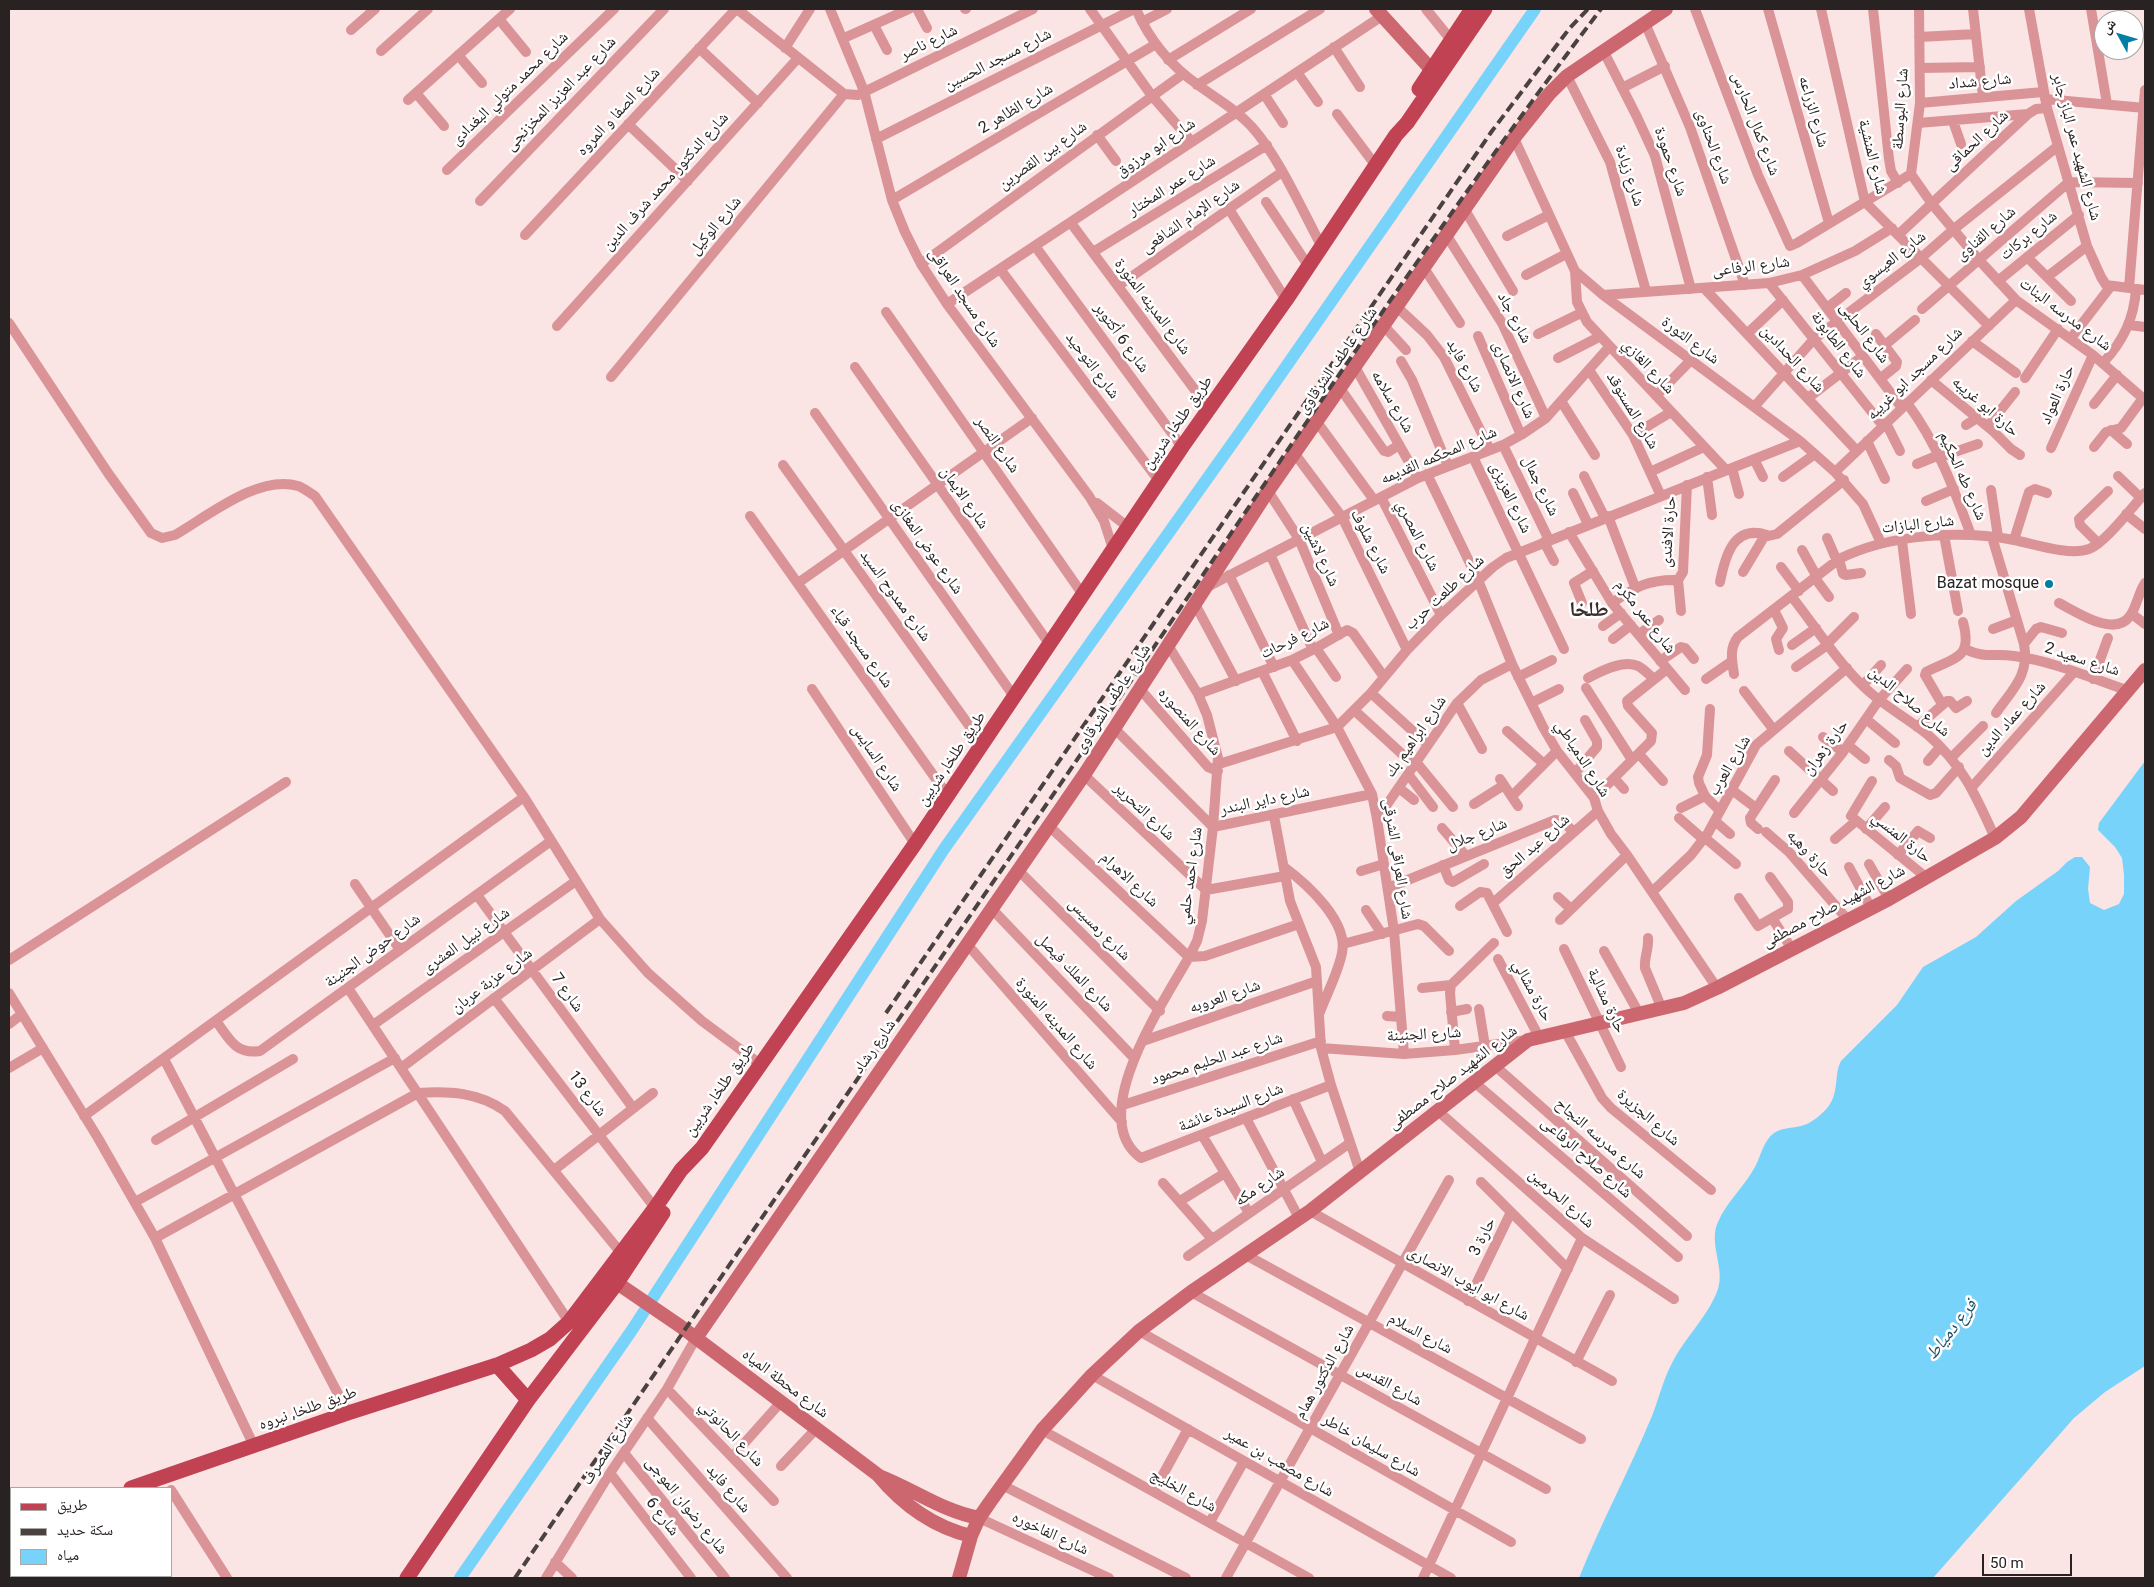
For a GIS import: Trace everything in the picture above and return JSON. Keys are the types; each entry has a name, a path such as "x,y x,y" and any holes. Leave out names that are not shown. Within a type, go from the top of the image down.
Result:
{"main road":[{"name":"طريق طلخا, شربين","path":"1435,73 1451,40 1472,9"},
{"name":"طريق طلخا, شربين","path":"497,1365 513,1359 544,1342 569,1322 655,1208 681,1170 702,1148 915,844 1182,447 1309,267 1396,135 1401,120 1435,73 1486,9"},
{"name":"شارع عاطف الشرقاوى","path":"1084,775 1268,491 1514,138 1550,93 1567,76 1666,9"},
{"path":"1379,12 1435,73"},
{"name":"شارع الشهيد صلاح مصطفى","path":"962,1576 971,1536 979,1518 1002,1485 1042,1430 1092,1375 1139,1331 1191,1292 1304,1214 1438,1111 1494,1065 1533,1038 1640,1015 1684,1003 1717,988 1871,908 1995,838 2021,817 2145,670"},
{"name":"شارع رشاد","path":"696,1338 1084,775"},
{"path":"407,1578 528,1400 617,1283 687,1177 702,1148"},
{"name":"شارع محطة المياه","path":"617,1283 696,1338 878,1476"},
{"path":"497,1365 528,1400"},
{"name":"طريق طلخا, نبروه","path":"143,1487 168,1485 254,1446 348,1413 497,1365"},
{"path":"878,1476 902,1485 944,1508 979,1518"},
{"path":"878,1476 893,1493 917,1512 956,1532 971,1536"}],"street":[{"path":"351,30 375,9"},
{"path":"381,51 428,9"},
{"path":"444,126 412,96 510,9"},
{"name":"شارع محمد متولي البغدادى","path":"448,170 614,9"},
{"name":"شارع عبد العزيز المخزنجى","path":"480,201 664,9"},
{"path":"785,48 810,9"},
{"name":"شارع مسجد العراقى","path":"830,9 844,38 864,91 892,200 921,264 947,304 1089,496 1104,521 1113,549"},
{"path":"844,38 909,9"},
{"path":"917,9 927,28"},
{"name":"شارع ناصر","path":"844,94 858,95 1033,9"},
{"path":"1090,9 1100,26 1152,96 1192,142"},
{"path":"1135,9 1168,60 1197,85 1237,112 1266,145 1322,246"},
{"name":"شارع مسجد الحسين","path":"876,139 1135,9"},
{"path":"1142,22 1167,9"},
{"path":"1168,60 1251,9"},
{"path":"1197,85 1320,9"},
{"path":"1426,9 1451,40"},
{"name":"شارع كمال الحارس","path":"1695,9 1758,175 1788,243 1793,246 1829,224"},
{"name":"شارع الزراعه","path":"1768,9 1829,224"},
{"name":"شارع المنشية","path":"1821,9 1866,202 1989,326"},
{"path":"1873,9 1889,159 1891,171 1898,183"},
{"name":"شارع البوسطة","path":"1919,9 1920,103 1911,174 1932,204"},
{"path":"1973,9 1983,97"},
{"name":"شارع الشهيد عمر الباز جابر","path":"2029,9 2045,100 2087,246 2103,282 2111,286"},
{"path":"2091,9 2107,104"},
{"path":"740,10 844,94"},
{"name":"شارع الصفا و المروه","path":"525,235 699,48 740,10"},
{"name":"شارع ابو مرزوق","path":"947,304 1334,47 1379,12"},
{"path":"499,19 526,52"},
{"name":"شارع الحناوى","path":"1645,23 1665,66 1693,136 1745,285"},
{"path":"874,25 887,50"},
{"path":"1919,37 1976,34"},
{"name":"شارع الظاهر 2","path":"892,200 1156,44"},
{"path":"1334,47 1360,87"},
{"path":"699,48 758,103"},
{"name":"شارع حمودة","path":"1604,52 1655,156 1692,288"},
{"path":"458,55 482,83"},
{"name":"شارع الدكتور محمد شرف الدين","path":"556,326 798,58"},
{"path":"1622,88 1665,66"},
{"path":"1920,68 1980,67"},
{"path":"1297,72 1318,102"},
{"name":"شارع بين القصرين","path":"921,264 1183,74"},
{"name":"شارع زيادة","path":"1567,76 1610,162 1646,292"},
{"path":"2103,363 2114,352 2129,325 2137,289 2138,183 2145,90"},
{"name":"شارع الوكيل","path":"611,377 844,94"},
{"path":"1264,94 1283,123"},
{"name":"شارع شداد","path":"1920,103 1983,97 2045,100"},
{"path":"2045,100 2145,108"},
{"name":"شارع الحماقى","path":"1895,232 1932,204 2045,100"},
{"path":"1337,114 1376,166"},
{"path":"1918,123 2028,114"},
{"path":"1952,121 1961,144"},
{"path":"628,124 688,181"},
{"path":"1098,136 1116,161"},
{"name":"شارع الثورة","path":"1514,138 1575,271 1603,295 1815,454 1844,480 1862,504 1881,543"},
{"name":"شارع عمر المختار","path":"1093,252 1266,145"},
{"name":"شارع العيسوي","path":"1754,407 1814,339 1921,258 1954,229 2058,146"},
{"name":"شارع الإمام الشافعى","path":"1118,286 1282,172"},
{"path":"1829,224 1911,174"},
{"path":"2069,182 2138,183"},
{"name":"شارع القناوى","path":"1922,310 2069,182"},
{"path":"1266,202 1309,267"},
{"name":"شارع مدرسه البنات","path":"1932,204 1979,260 2016,300 2093,355 2144,399"},
{"path":"1229,209 1286,300"},
{"path":"1465,210 1513,291"},
{"path":"1507,236 1549,215"},
{"name":"شارع بركات","path":"1998,281 2079,215"},
{"name":"شارع المدينه المنورة","path":"1071,222 1209,409"},
{"name":"شارع الرفاعى","path":"1603,295 1769,283 1802,275 1895,232"},
{"name":"شارع جاد","path":"1447,236 1502,323 1546,418"},
{"name":"شارع 6 أكتوبر","path":"1035,246 1182,447"},
{"path":"2047,277 2087,246"},
{"path":"1526,275 1566,254"},
{"path":"2027,257 2072,301"},
{"path":"1424,268 1460,323"},
{"name":"شارع التوحيد","path":"1000,269 1159,481"},
{"name":"شارع الغازي","path":"1575,271 1576,291 1581,313 1599,337 1704,447 1729,469"},
{"name":"شارع الحلبى","path":"1802,275 1862,356 1904,406"},
{"name":"شارع الطابونة","path":"1769,283 1884,425 1900,451"},
{"path":"2071,338 2111,286 2137,289"},
{"name":"شارع الحدادين","path":"1704,288 1857,451"},
{"path":"1826,308 1846,293"},
{"path":"1748,333 1783,300"},
{"name":"شارع مسجد ابو غريبه","path":"1835,472 2016,300"},
{"name":"شارع فايد","path":"1397,307 1427,335 1444,357 1490,450"},
{"name":"شارع النصر","path":"886,312 1083,595"},
{"path":"1538,334 1581,313"},
{"path":"1885,345 1915,320"},
{"path":"9,323 108,473 151,533 162,538 175,535 251,490 269,485 299,486 315,496 524,797 600,919 655,979 702,1021 760,1064"},
{"path":"2129,325 2145,327"},
{"path":"1384,326 1406,350"},
{"path":"1972,341 2020,376 2058,329"},
{"path":"1876,334 1897,362 1896,366 1880,379"},
{"name":"شارع الانصارى","path":"1478,336 1521,435"},
{"path":"1558,358 1599,337"},
{"name":"شارع المحكمه القديمه","path":"1204,588 1423,476 1504,445 1521,435 1546,418 1609,347"},
{"name":"حارة العواد","path":"2051,448 2093,355"},
{"path":"1808,398 1862,356"},
{"path":"1656,396 1691,360"},
{"path":"1401,361 1412,380 1448,466"},
{"name":"شارع سلامه","path":"1355,367 1399,445 1423,476"},
{"name":"شارع الايمان","path":"855,368 1050,645"},
{"name":"شارع المستوقد","path":"1589,370 1633,436 1660,496"},
{"path":"2094,404 2117,375"},
{"name":"حارة ابو غريبه","path":"1931,380 1988,426 2011,450 2020,455"},
{"path":"1340,388 1384,451 1388,452 1399,445"},
{"path":"1988,426 2014,392"},
{"path":"2094,447 2106,432 2121,428 2144,399"},
{"path":"1562,401 1595,455"},
{"name":"شارع طه الحكيم","path":"1904,406 1917,417 1940,456 1971,535"},
{"path":"1633,436 1671,412"},
{"name":"شارع عوض المغازى","path":"815,413 1014,698"},
{"path":"798,583 1032,418"},
{"path":"1966,425 1977,418"},
{"name":"شارع المصري","path":"1317,422 1378,499 1441,615"},
{"path":"2111,430 2127,444"},
{"path":"1867,441 1885,479"},
{"name":"شارع طلعت حرب","path":"1219,768 1337,727 1371,693 1407,650 1441,615 1493,567 1519,552 1800,442"},
{"path":"1917,464 1978,444"},
{"name":"شارع جمال","path":"1504,445 1554,561"},
{"path":"1650,472 1704,447"},
{"name":"شارع شلوف","path":"1295,454 1342,517 1407,650"},
{"path":"1783,477 1815,454"},
{"name":"شارع العزيزى","path":"1473,457 1564,649"},
{"path":"1754,459 1763,477"},
{"name":"شارع ممدوح السيد","path":"783,465 983,745"},
{"path":"1729,469 1739,494"},
{"name":"شارع الدمياطي","path":"1423,476 1478,580 1518,677 1557,751 1594,798 1598,811 1611,834 1717,988"},
{"path":"1584,476 1607,517 1635,587"},
{"path":"2118,476 2143,496"},
{"path":"1707,478 1712,515"},
{"path":"1720,582 1729,550 1739,539 1746,534 1755,532 1766,535 1777,534 1844,480"},
{"name":"حارة الافندى","path":"1681,611 1678,580 1683,572 1687,485"},
{"path":"2014,540 2030,492 2034,489 2047,493"},
{"path":"1926,500 1954,490"},
{"path":"1991,490 1995,537 2027,659 2023,674 1996,714"},
{"path":"2098,543 2080,525 2079,519 2108,490"},
{"name":"شارع لاشين","path":"1268,491 1298,539 1339,635"},
{"path":"1573,493 1588,524"},
{"name":"شارع مسجد العراقى","path":"1089,496 1128,527"},
{"name":"شارع البازات","path":"1734,674 1732,661 1733,645 1738,637 1838,560 1858,549 1902,540 1944,535 1971,535 1995,537 2079,552 2098,543 2143,496"},
{"path":"2126,514 2145,529"},
{"name":"شارع مسجد قباء","path":"750,516 948,796"},
{"name":"شارع عمر مكرم","path":"1569,532 1612,603 1685,690"},
{"path":"1744,572 1762,538 1766,535"},
{"path":"1944,535 1958,611"},
{"path":"1827,538 1844,575 1861,572"},
{"path":"1902,540 1911,614"},
{"path":"1802,550 1816,577 1830,597"},
{"path":"1270,554 1315,649 1336,677"},
{"name":"شارع صلاح الدين","path":"1781,566 1816,628 1847,668 1879,700 1917,727 1959,767 1972,787 1995,838"},
{"path":"1582,603 1574,583 1593,571"},
{"path":"1229,575 1274,667"},
{"name":"حارة الافندى","path":"1612,603 1635,587 1664,579 1678,580"},
{"path":"2059,603 2107,626 2118,625 2132,614 2136,599 2145,584"},
{"path":"1194,604 1236,681"},
{"path":"1774,610 1783,628 1776,639 1779,650"},
{"path":"1603,626 1621,613"},
{"path":"2132,614 2145,624"},
{"path":"1796,667 1828,644 1854,617"},
{"path":"1639,634 1659,620"},
{"path":"1992,628 2017,620"},
{"path":"1942,704 1925,675 1926,672 1961,654 1965,649 1967,635 1963,622"},
{"path":"1613,639 1631,625"},
{"path":"2024,644 2036,629 2041,627 2062,633"},
{"path":"1792,645 1816,628"},
{"name":"شارع فرحات","path":"1198,694 1292,660 1345,631 1351,631 1384,677"},
{"path":"2093,679 2108,638"},
{"name":"شارع احمد حلمي","path":"1141,1158 1127,1144 1122,1122 1127,1079 1134,1058 1189,957 1198,934 1206,890 1219,768 1211,729 1198,694 1168,645"},
{"path":"1664,665 1681,647 1685,648 1694,658"},
{"name":"شارع سعيد 2","path":"1965,649 1981,656 2014,656 2027,659 2074,672 2129,691"},
{"name":"شارع العراقى الشرقى","path":"1292,660 1337,727 1372,794 1394,931 1404,1054"},
{"path":"1518,677 1552,660"},
{"path":"1706,679 1732,661"},
{"name":"شارع ابراهيم بك","path":"1377,819 1457,703 1481,680 1512,664"},
{"path":"1654,679 1643,669 1631,664 1602,671 1587,683 1635,757 1663,781"},
{"name":"شارع عمر مكرم","path":"1594,798 1651,741 1652,732 1628,706 1627,701 1654,679 1664,665"},
{"path":"1863,685 1881,665"},
{"name":"شارع العرب","path":"1652,892 1691,855 1704,838 1756,745 1847,668"},
{"name":"حارة زهران","path":"1794,813 1845,749 1879,700 1907,669"},
{"path":"1262,671 1297,741"},
{"name":"شارع عماد الدين","path":"1972,787 2074,672"},
{"path":"1531,703 1559,688"},
{"name":"شارع السايس","path":"812,689 915,844"},
{"name":"شارع المنصوره","path":"1140,689 1208,767 1219,768"},
{"path":"1744,691 1773,729"},
{"path":"1371,693 1427,744"},
{"path":"1917,727 1942,704 1949,701 1958,708 1967,701"},
{"path":"1457,703 1482,749"},
{"path":"1710,709 1707,755 1698,777 1705,796 1720,811"},
{"path":"1354,710 1453,807"},
{"path":"1866,719 1895,743"},
{"path":"1575,773 1597,747 1596,741 1585,720"},
{"path":"1951,758 1983,726"},
{"name":"شارع داير البندر","path":"1114,728 1213,828 1372,794"},
{"path":"1508,732 1544,764"},
{"path":"1823,737 1865,759"},
{"path":"1928,761 1940,748"},
{"path":"1512,796 1557,751"},
{"path":"1789,751 1833,791"},
{"path":"1889,760 1896,766 1900,778 1930,795 1936,793 1959,767"},
{"path":"1413,767 1433,807"},
{"name":"شارع التحرير","path":"1084,775 1206,890"},
{"path":"1614,778 1624,789"},
{"path":"1732,790 1756,808 1775,780"},
{"name":"حارة المنسي","path":"1872,780 1851,814 1856,821 1927,878"},
{"path":"9,960 286,782"},
{"path":"1474,804 1502,782 1518,806"},
{"path":"1399,788 1414,800"},
{"path":"1705,796 1680,813 1704,838 1736,864"},
{"path":"84,1116 524,797"},
{"path":"1866,829 1885,807"},
{"name":"حارة وهبه","path":"1756,808 1749,820 1789,852 1848,920"},
{"name":"شارع عبد الحق","path":"1493,903 1598,811"},
{"path":"1274,816 1290,901 1316,967 1321,1045 1331,1085 1360,1172"},
{"name":"شارع جلال","path":"1388,888 1555,820 1562,821 1574,832"},
{"path":"1714,821 1730,834"},
{"name":"حارة المنسي","path":"1835,839 1856,821"},
{"name":"شارع الاهرام","path":"1049,826 1189,957"},
{"path":"1442,828 1466,856"},
{"path":"1898,855 1918,831 1930,838"},
{"name":"شارع حوض الجنينة","path":"216,1021 236,1047 243,1051 260,1051 551,842"},
{"path":"1560,920 1627,855"},
{"path":"1361,871 1384,864"},
{"path":"1443,865 1449,880 1453,882 1484,864"},
{"path":"1869,864 1889,898"},
{"path":"1849,867 1871,908"},
{"name":"شارع رمسيس","path":"1018,870 1160,1011"},
{"path":"1206,890 1285,871 1310,888 1338,926 1343,944 1342,954 1319,1015"},
{"path":"1739,898 1759,926 1788,909 1789,905 1770,877"},
{"name":"شارع نبيل العشرى","path":"373,1025 576,881"},
{"path":"355,884 400,950"},
{"path":"1460,906 1480,892 1487,893 1507,932"},
{"name":"شارع 7","path":"477,895 633,1108"},
{"path":"1558,897 1572,908"},
{"name":"شارع الملك فيصل","path":"992,909 1134,1058"},
{"path":"1366,910 1382,934"},
{"path":"1772,918 1792,949"},
{"name":"شارع عزبة عربان","path":"401,1068 600,919"},
{"path":"1189,957 1205,956 1299,924"},
{"path":"1343,944 1421,925 1449,951"},
{"path":"1648,938 1649,946 1644,961 1645,968 1662,1009"},
{"path":"1422,988 1451,985 1494,943"},
{"name":"شارع المدينه المنورة","path":"967,944 1122,1122"},
{"name":"حارة مشالية","path":"1564,949 1621,1067"},
{"path":"1604,951 1640,1015"},
{"name":"حارة مشالي","path":"1498,959 1533,1038"},
{"name":"شارع العروبه","path":"1143,1041 1317,981"},
{"path":"1451,985 1451,1012 1455,1050"},
{"path":"348,988 569,1322"},
{"path":"9,993 155,1238 254,1446"},
{"name":"شارع 13","path":"494,998 655,1208"},
{"path":"1479,1009 1485,1046"},
{"path":"1451,1012 1467,1010"},
{"path":"9,1015 22,1014"},
{"path":"9,1024 22,1014"},
{"path":"1387,1016 1401,1017"},
{"name":"شارع الجزيرة","path":"1565,1031 1602,1098 1611,1108 1711,1190"},
{"name":"شارع الجنينة","path":"1321,1045 1404,1054 1455,1050 1533,1038"},
{"name":"شارع عبد الحليم محمود","path":"1123,1104 1321,1045"},
{"path":"9,1068 43,1048"},
{"path":"135,1202 216,1159 395,1058"},
{"path":"164,1059 348,1413"},
{"path":"156,1140 293,1059"},
{"name":"شارع مدرسه النجاح","path":"1494,1065 1687,1236"},
{"name":"شارع صلاح الرفاعى","path":"1474,1082 1678,1257"},
{"name":"شارع السيدة عائشة","path":"1141,1158 1331,1085"},
{"path":"155,1238 418,1093 452,1092 483,1098 505,1111 621,1253"},
{"path":"554,1170 653,1093"},
{"path":"1294,1099 1322,1162"},
{"name":"شارع الحرمين","path":"1438,1111 1582,1238 1674,1298"},
{"path":"1246,1118 1284,1189 1304,1214"},
{"path":"1202,1135 1249,1213"},
{"name":"شارع مكه","path":"1188,1256 1350,1143"},
{"path":"1180,1201 1225,1173"},
{"name":"شارع الدكتور همام","path":"1226,1578 1449,1180"},
{"path":"1481,1182 1568,1268"},
{"path":"1163,1183 1212,1238"},
{"name":"حارة 3","path":"1468,1301 1511,1212"},
{"name":"شارع ابو ايوب الانصارى","path":"1304,1214 1402,1264 1612,1381"},
{"path":"1423,1578 1582,1238"},
{"name":"شارع السلام","path":"1246,1255 1581,1439"},
{"name":"شارع القدس","path":"1191,1292 1546,1489"},
{"path":"1576,1362 1610,1295"},
{"name":"شارع سليمان خاطر","path":"1139,1331 1510,1542"},
{"name":"شارع المصرف","path":"546,1578 610,1473 667,1389 696,1338"},
{"name":"شارع مصعب بن عمير","path":"1092,1375 1451,1578"},
{"name":"شارع الحانوتي","path":"667,1389 774,1501"},
{"path":"732,1457 781,1402"},
{"name":"شارع فايد","path":"647,1418 782,1577"},
{"path":"781,1466 816,1429"},
{"path":"1154,1491 1188,1429"},
{"name":"شارع الخليج","path":"1042,1430 1309,1578"},
{"name":"شارع رضوان الموجى","path":"624,1453 725,1578"},
{"path":"1210,1522 1244,1461"},
{"name":"شارع 6","path":"610,1473 691,1578"},
{"path":"1002,1485 1186,1578"},
{"path":"172,1491 227,1578"},
{"name":"شارع الفاخوره","path":"979,1518 1109,1578"},
{"path":"555,1562 572,1578"}],"water":[{"name":"فرع دمياط","path":"2145,761 2145,1366 2105,1392 2074,1418 1933,1578 1579,1578 1652,1416 1669,1369 1683,1344 1708,1309 1718,1289 1720,1272 1715,1247 1715,1230 1718,1222 1726,1207 1752,1172 1768,1140 1778,1131 1810,1123 1826,1110 1835,1093 1841,1061 1897,1005 1923,967 1976,937 2016,901 2058,871 2067,862 2075,857 2082,857 2090,867 2088,889 2090,903 2104,910 2119,904 2124,894 2122,858 2115,847 2098,830 2099,823"}],"waterway":[{"path":"460,1578 632,1330 944,849 1246,424 1535,9"}],"railway":[{"path":"886,1013 1492,131 1569,29 1588,9"},
{"path":"515,1578 1350,359 1536,95 1601,9"}],"place":[{"name":"Bazat mosque","path":"2049,584"}],"district":[{"name":"طلخا","path":"1589,611"}]}
